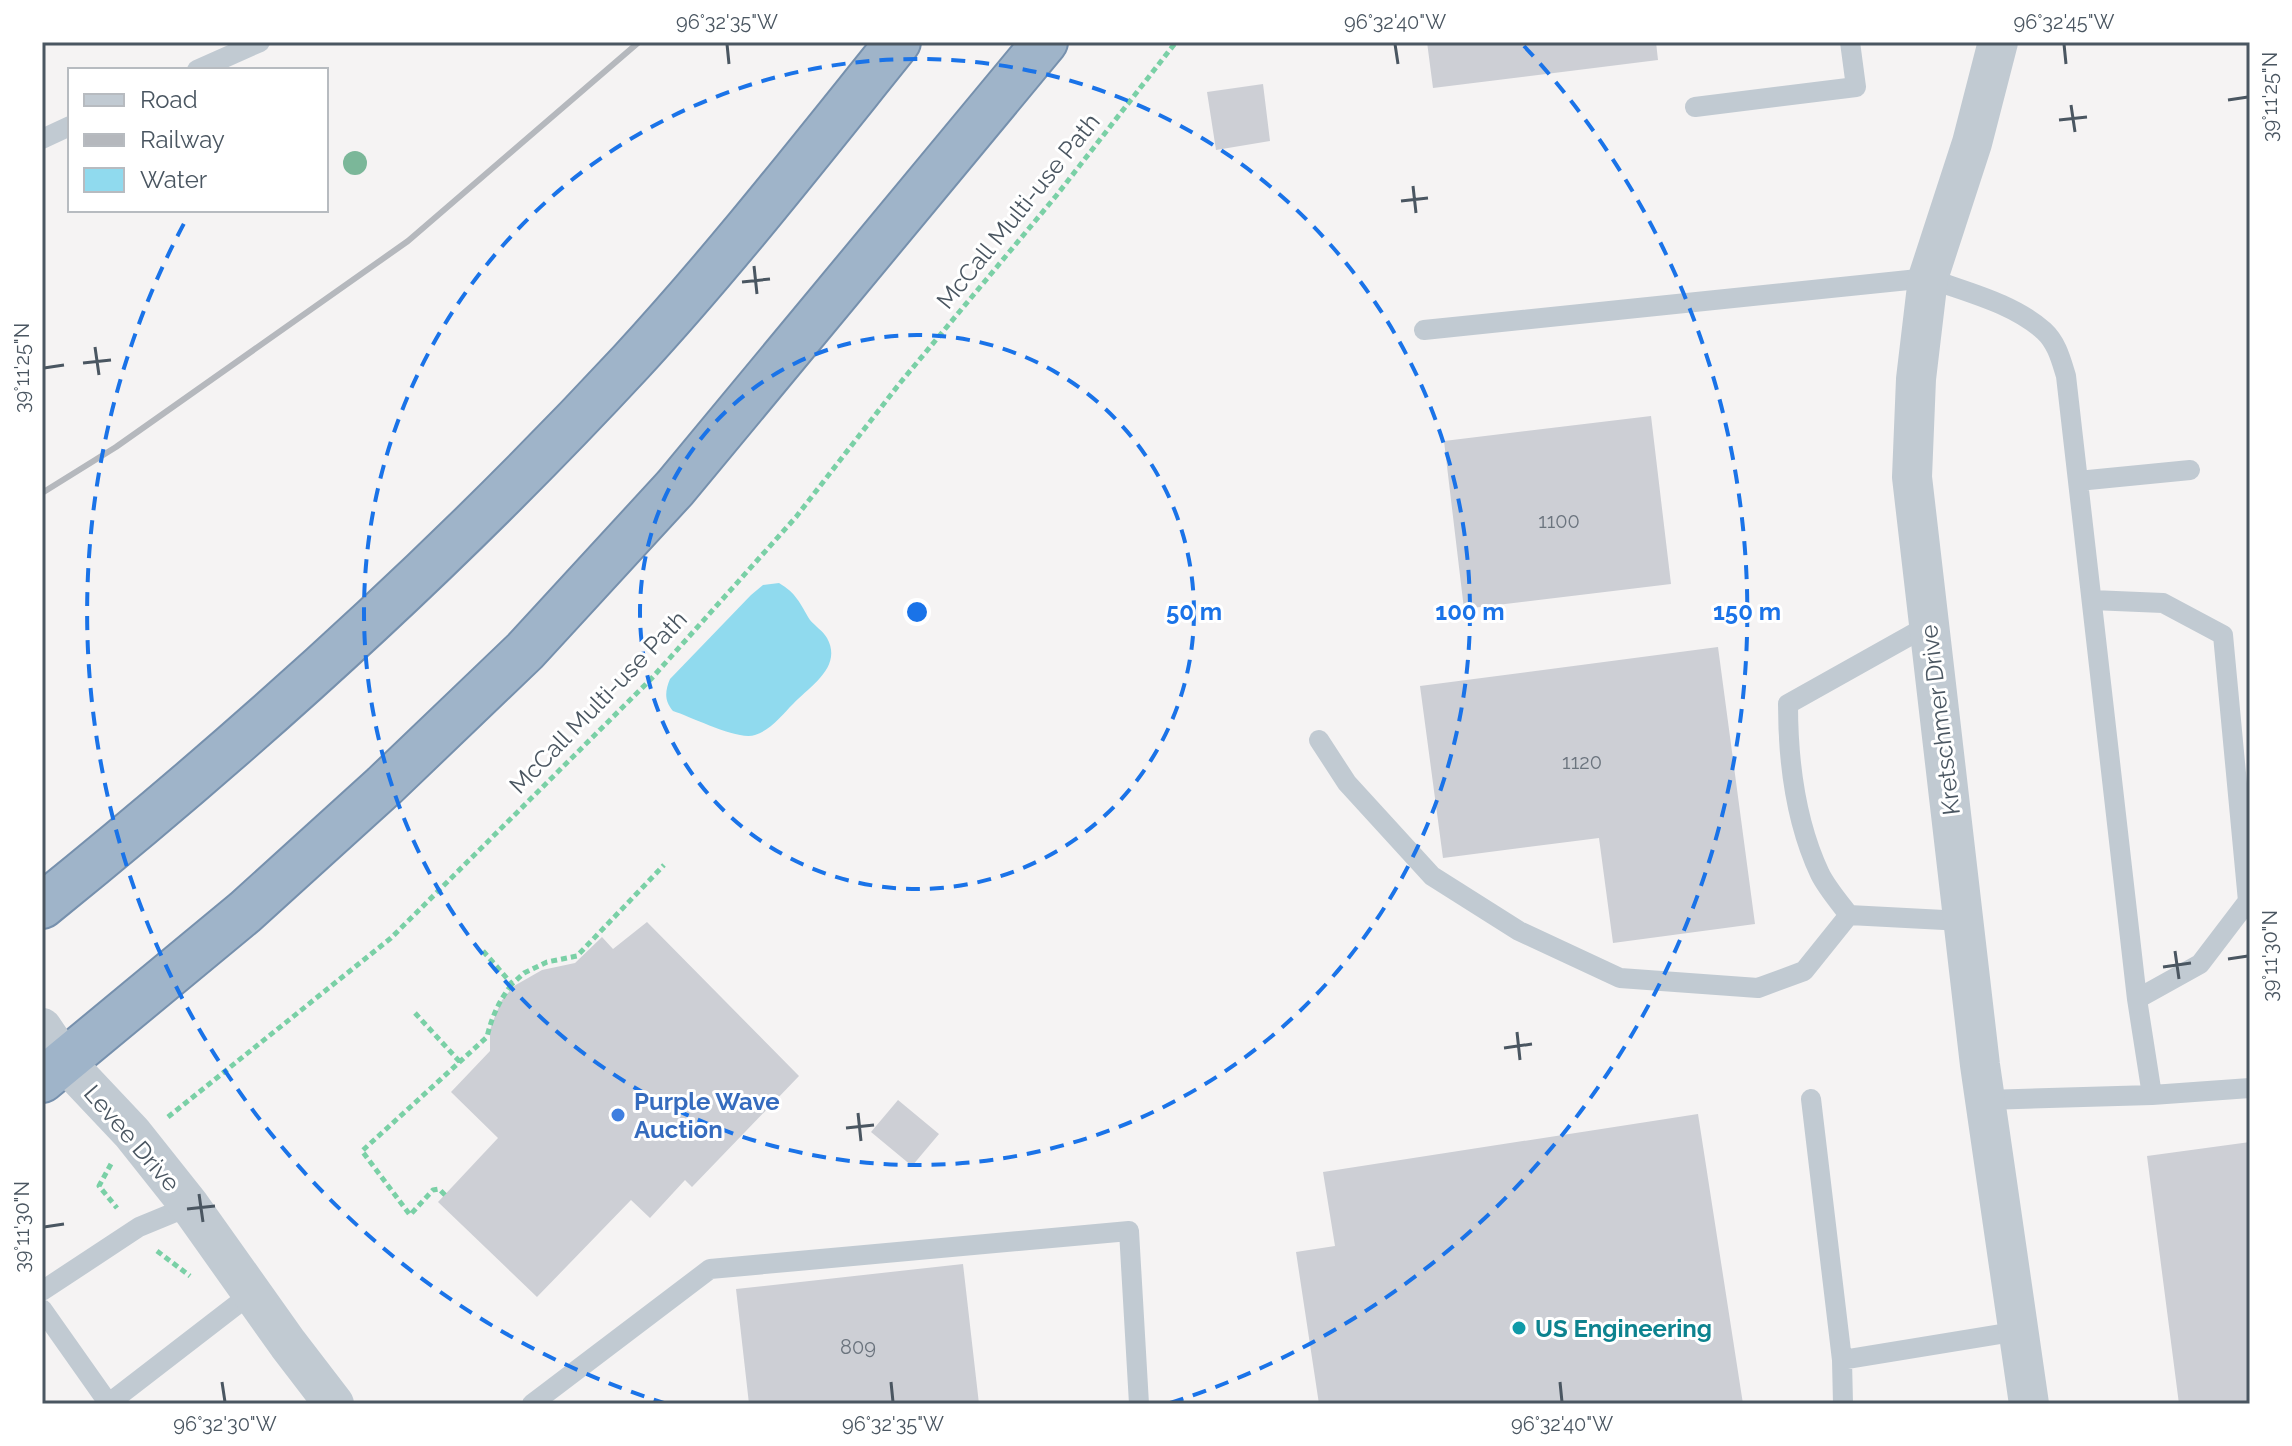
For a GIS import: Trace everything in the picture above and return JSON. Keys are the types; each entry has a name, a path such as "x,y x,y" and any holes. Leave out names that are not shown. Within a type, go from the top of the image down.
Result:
{"highway":[{"path":"42,906 186,788 341,650 487,511 631,361 767,205 898,42"},
{"path":"50,1056 245,912 384,786 525,651 675,488 1045,42"}],"street":[{"name":"Kretschmer Drive","path":"1998,42 1972,143 1928,278 1916,379 1912,477 1980,1065 2029,1404"},
{"name":"Levee Drive","path":"50,1056 137,1140 190,1206 239,1302 334,1404"}],"lane":[{"path":"202,68 260,42"},
{"path":"1695,107 1856,87 1850,42"},
{"path":"42,139 68,127"},
{"path":"1424,330 1928,278 1996,303 2046,332 2060,354 2066,376 2137,999 2152,1095"},
{"path":"2078,481 2190,470"},
{"path":"2092,600 2163,603 2223,635 2248,901 2200,964 2137,999"},
{"path":"1849,915 1821,877 1802,829 1788,749 1788,704 1929,625"},
{"path":"1319,740 1347,783 1432,876 1519,931 1620,978 1758,988 1804,971 1849,915"},
{"path":"1849,915 1963,921"},
{"path":"1986,1100 2152,1095 2250,1088"},
{"path":"1811,1099 1842,1360 1843,1404"},
{"path":"42,1291 135,1230 190,1206"},
{"path":"532,1404 710,1269 1129,1231 1139,1404"},
{"path":"42,1309 108,1404 239,1302"},
{"path":"1842,1360 2019,1331"}],"path":[{"name":"McCall Multi-use Path","path":"239,1302 197,1281 165,1259 135,1230 99,1186 110,1165 137,1140 391,938 651,679 796,517 900,383 1056,196 1176,42"},
{"path":"445,1195 439,1189 433,1190 410,1215 362,1151 487,1037 492,1015 524,973 547,962 577,956 664,865"},
{"path":"483,951 513,985"},
{"path":"415,1013 460,1062"}],"water":[{"path":"779,583 794,595 810,620 827,638 831,658 822,675 776,722 755,735 727,732 673,711 666,696 670,679 751,595 763,585"}],"building":[{"path":"1427,42 1656,42 1658,60 1433,88"},
{"path":"1263,84 1270,141 1216,150 1207,92"},
{"path":"1651,416 1671,584 1464,609 1444,441"},
{"path":"1718,647 1755,924 1613,943 1599,838 1443,858 1420,686"},
{"name":"Purple Wave Auction","path":"647,922 799,1076 692,1187 685,1180 650,1218 631,1200 537,1297 438,1202 498,1138 451,1092 490,1051 490,1030 495,1016 502,1000 514,986 542,970 575,963 602,937 613,949"},
{"path":"898,1100 939,1134 912,1166 871,1132"},
{"name":"US Engineering","path":"1698,1114 1743,1404 1319,1404 1296,1252 1335,1246 1323,1172"},
{"path":"2250,1142 2250,1404 2179,1404 2147,1156"},
{"path":"963,1264 979,1404 749,1404 736,1289"}],"railway":[{"path":"42,493 116,447 408,241 639,42"}],"place":[{"name":"Purple Wave Auction","path":"618,1115"},
{"name":"US Engineering","path":"1519,1328"}]}
